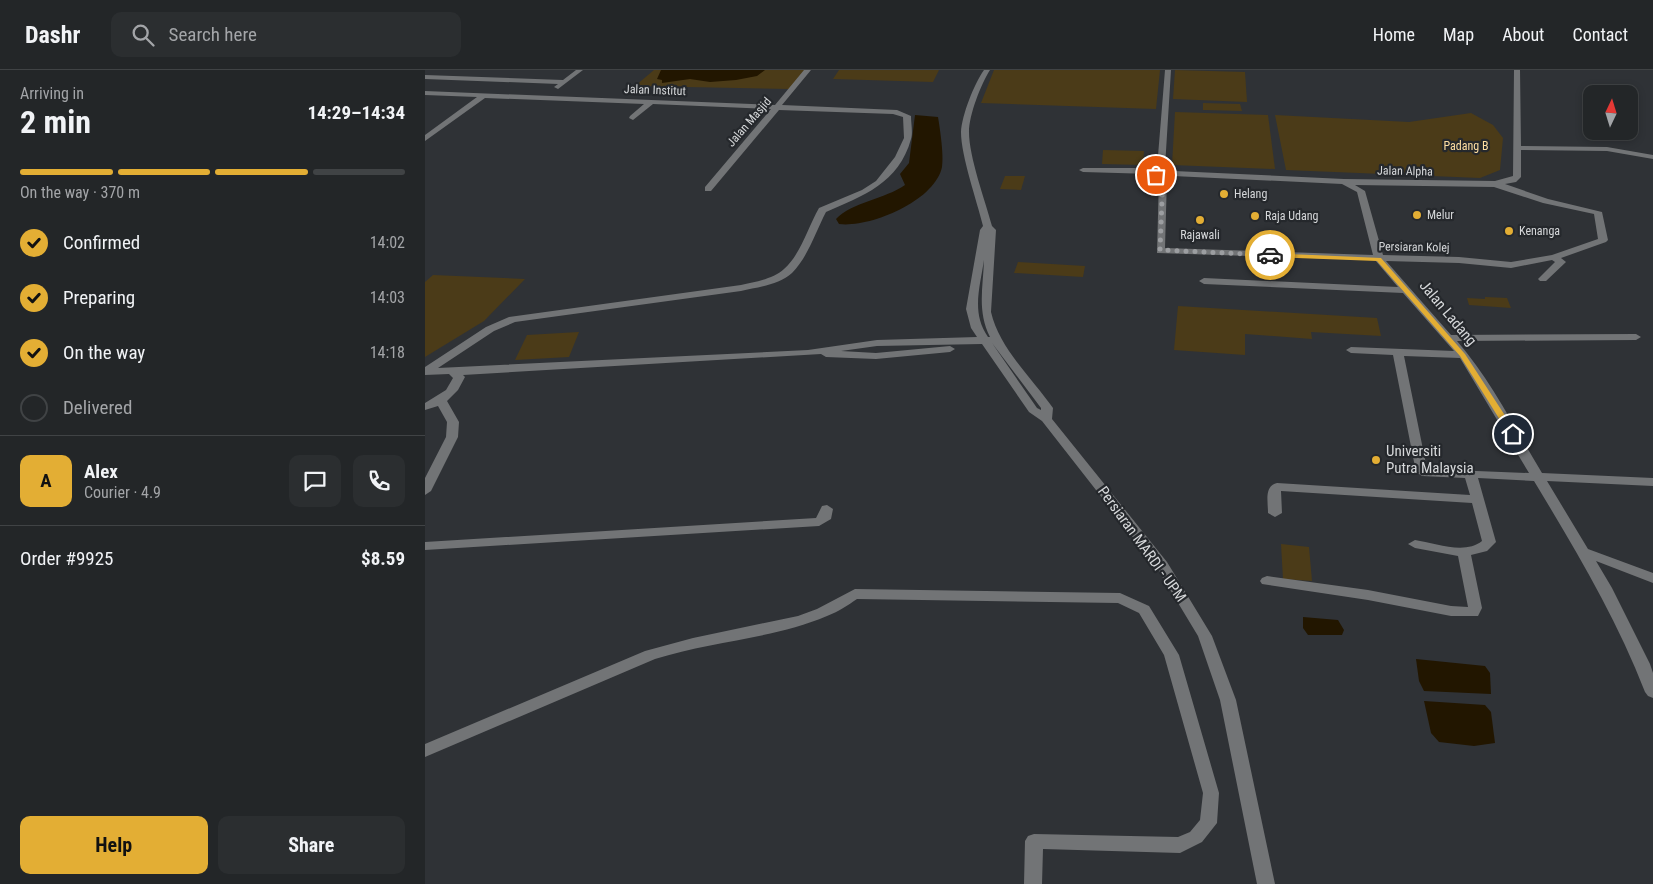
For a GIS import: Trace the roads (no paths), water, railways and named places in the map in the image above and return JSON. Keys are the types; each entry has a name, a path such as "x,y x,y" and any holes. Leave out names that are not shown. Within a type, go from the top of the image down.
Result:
{"street":[{"path":"544,98 580,70"},
{"name":"Jalan Masjid","path":"708,189 808,70"},
{"path":"981,70 979,76 981,79 985,77 987,70"},
{"path":"1083,170 1159,169 1168,70"},
{"name":"Jalan Alpha","path":"1159,169 1172,173 1344,182 1495,184 1513,180 1517,176 1517,70"},
{"path":"425,77 565,82"},
{"path":"425,92 446,78"},
{"path":"456,94 480,79"},
{"name":"Persiaran MARDI - UPM","path":"981,79 966,123 965,133 972,168 988,226 991,230 986,312 999,343 1047,408 1046,419"},
{"name":"Jalan Institut","path":"425,92 483,96 883,111 901,113 907,116 908,138 899,158 873,188 822,210 793,267 770,281 741,288 523,316 502,322 462,348"},
{"path":"425,139 483,96"},
{"path":"633,118 651,102"},
{"path":"1516,148 1607,150 1650,156 1653,165"},
{"name":"Persiaran Kolej","path":"1159,169 1160,250 1379,259 1459,260 1511,264 1554,257 1603,240 1598,212 1546,201 1495,184"},
{"path":"1344,182 1361,191 1385,183"},
{"name":"Jalan Ladang","path":"1361,191 1379,259 1463,355 1584,552 1627,630 1653,692"},
{"name":"Persiaran MARDI - UPM","path":"988,226 985,230 971,309 975,328 1033,410 1046,419 1117,505 1162,565 1205,636 1228,700 1267,884"},
{"path":"1543,279 1561,262 1554,257"},
{"path":"1204,280 1407,290"},
{"path":"961,345 969,339 975,328"},
{"path":"1448,338 1636,337"},
{"path":"425,372 455,375 483,370 860,351 902,355 961,345 999,343"},
{"path":"961,345 995,357"},
{"path":"462,348 459,360 462,364 511,370"},
{"path":"425,372 462,348"},
{"path":"425,409 441,401 455,375 452,361 462,348"},
{"path":"1351,350 1463,355"},
{"path":"1398,352 1422,472 1653,482"},
{"path":"425,491 453,437 455,427 451,416 441,401"},
{"path":"425,409 451,416"},
{"path":"1531,463 1564,476 1581,480"},
{"path":"1415,544 1463,551 1484,549 1489,542 1471,475"},
{"path":"1552,498 1562,486 1581,480"},
{"path":"1275,513 1274,491 1277,488 1284,487 1477,499"},
{"path":"425,546 819,522 824,519 827,509"},
{"path":"1267,581 1368,595 1451,611 1473,612 1475,608 1471,581 1463,551"},
{"path":"1584,552 1653,578"},
{"path":"425,751 650,654 681,644 795,622 824,612 855,594 1120,598 1143,610 1171,656 1211,793 1208,823 1196,837 1181,845 1034,841 1033,884"}],"place":[{"name":"Helang","path":"1224,194"},
{"name":"Melur","path":"1417,215"},
{"name":"Raja Udang","path":"1255,216"},
{"name":"Rajawali","path":"1200,220"},
{"name":"Kenanga","path":"1509,231"},
{"name":"Universiti Putra Malaysia","path":"1376,460"}],"park label":[{"name":"Padang B","path":"1466,146"}]}
